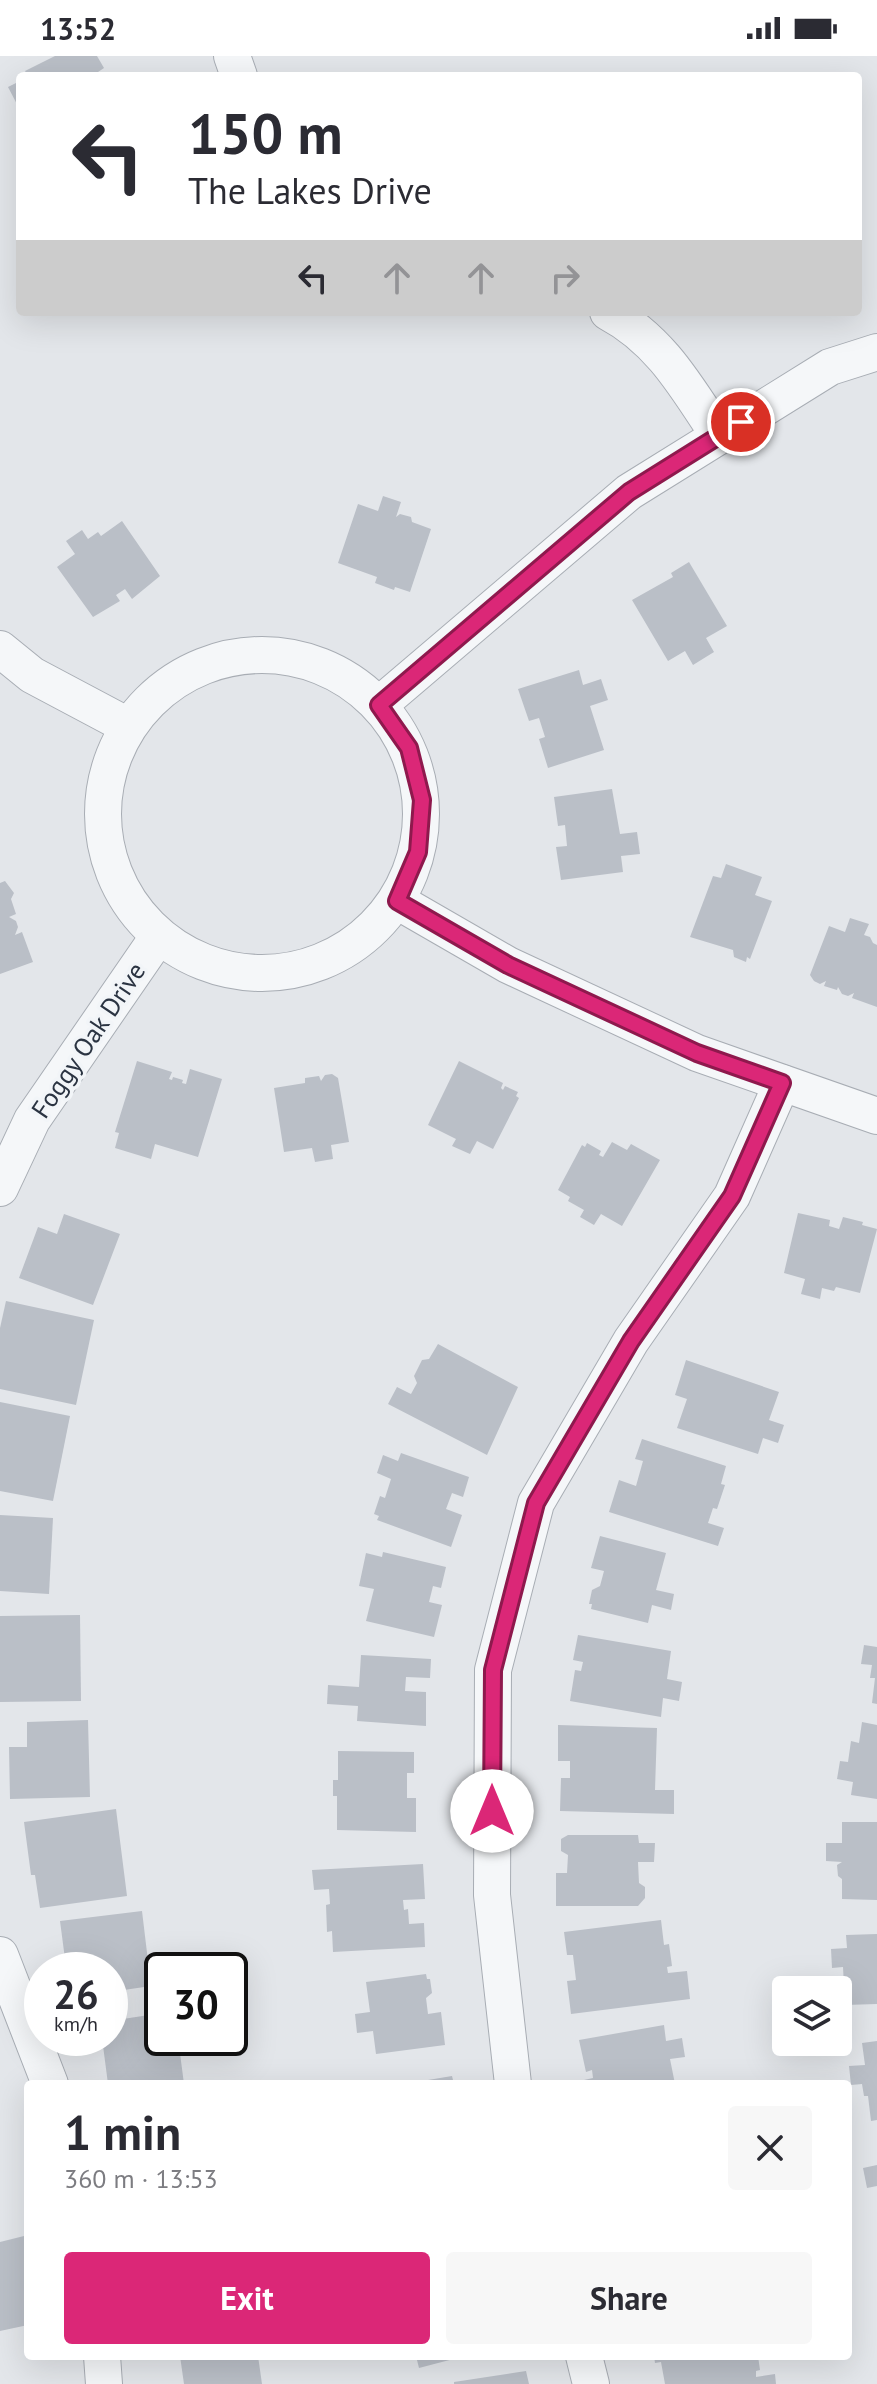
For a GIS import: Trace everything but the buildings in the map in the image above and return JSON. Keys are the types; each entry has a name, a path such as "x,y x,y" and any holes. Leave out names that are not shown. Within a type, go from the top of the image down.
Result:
{"street":[{"path":"616,316 664,355 719,436"},
{"path":"379,705 629,492 830,367 877,352"},
{"path":"0,649 32,675 128,726"},
{"path":"249,654 297,657 342,675 379,705 409,748 422,800 418,852 397,901 361,941 312,967 259,975 205,965 158,937 128,902 108,860 102,814 109,768 128,726 160,690 202,665 249,654"},
{"path":"397,901 508,965 697,1053 877,1116"},
{"name":"Foggy Oak Drive","path":"0,1188 32,1120 158,937"},
{"path":"513,2080 492,1895 493,1670 536,1503 631,1341 732,1196 782,1083"},
{"path":"0,1955 48,2080"},
{"path":"102,2360 104,2384"},
{"path":"585,2360 591,2384"}],"route":[{"path":"492,1811 493,1670 536,1503 631,1341 732,1196 782,1083 697,1053 508,965 397,901 418,852 422,800 409,748 379,705 629,492 741,422"}]}
